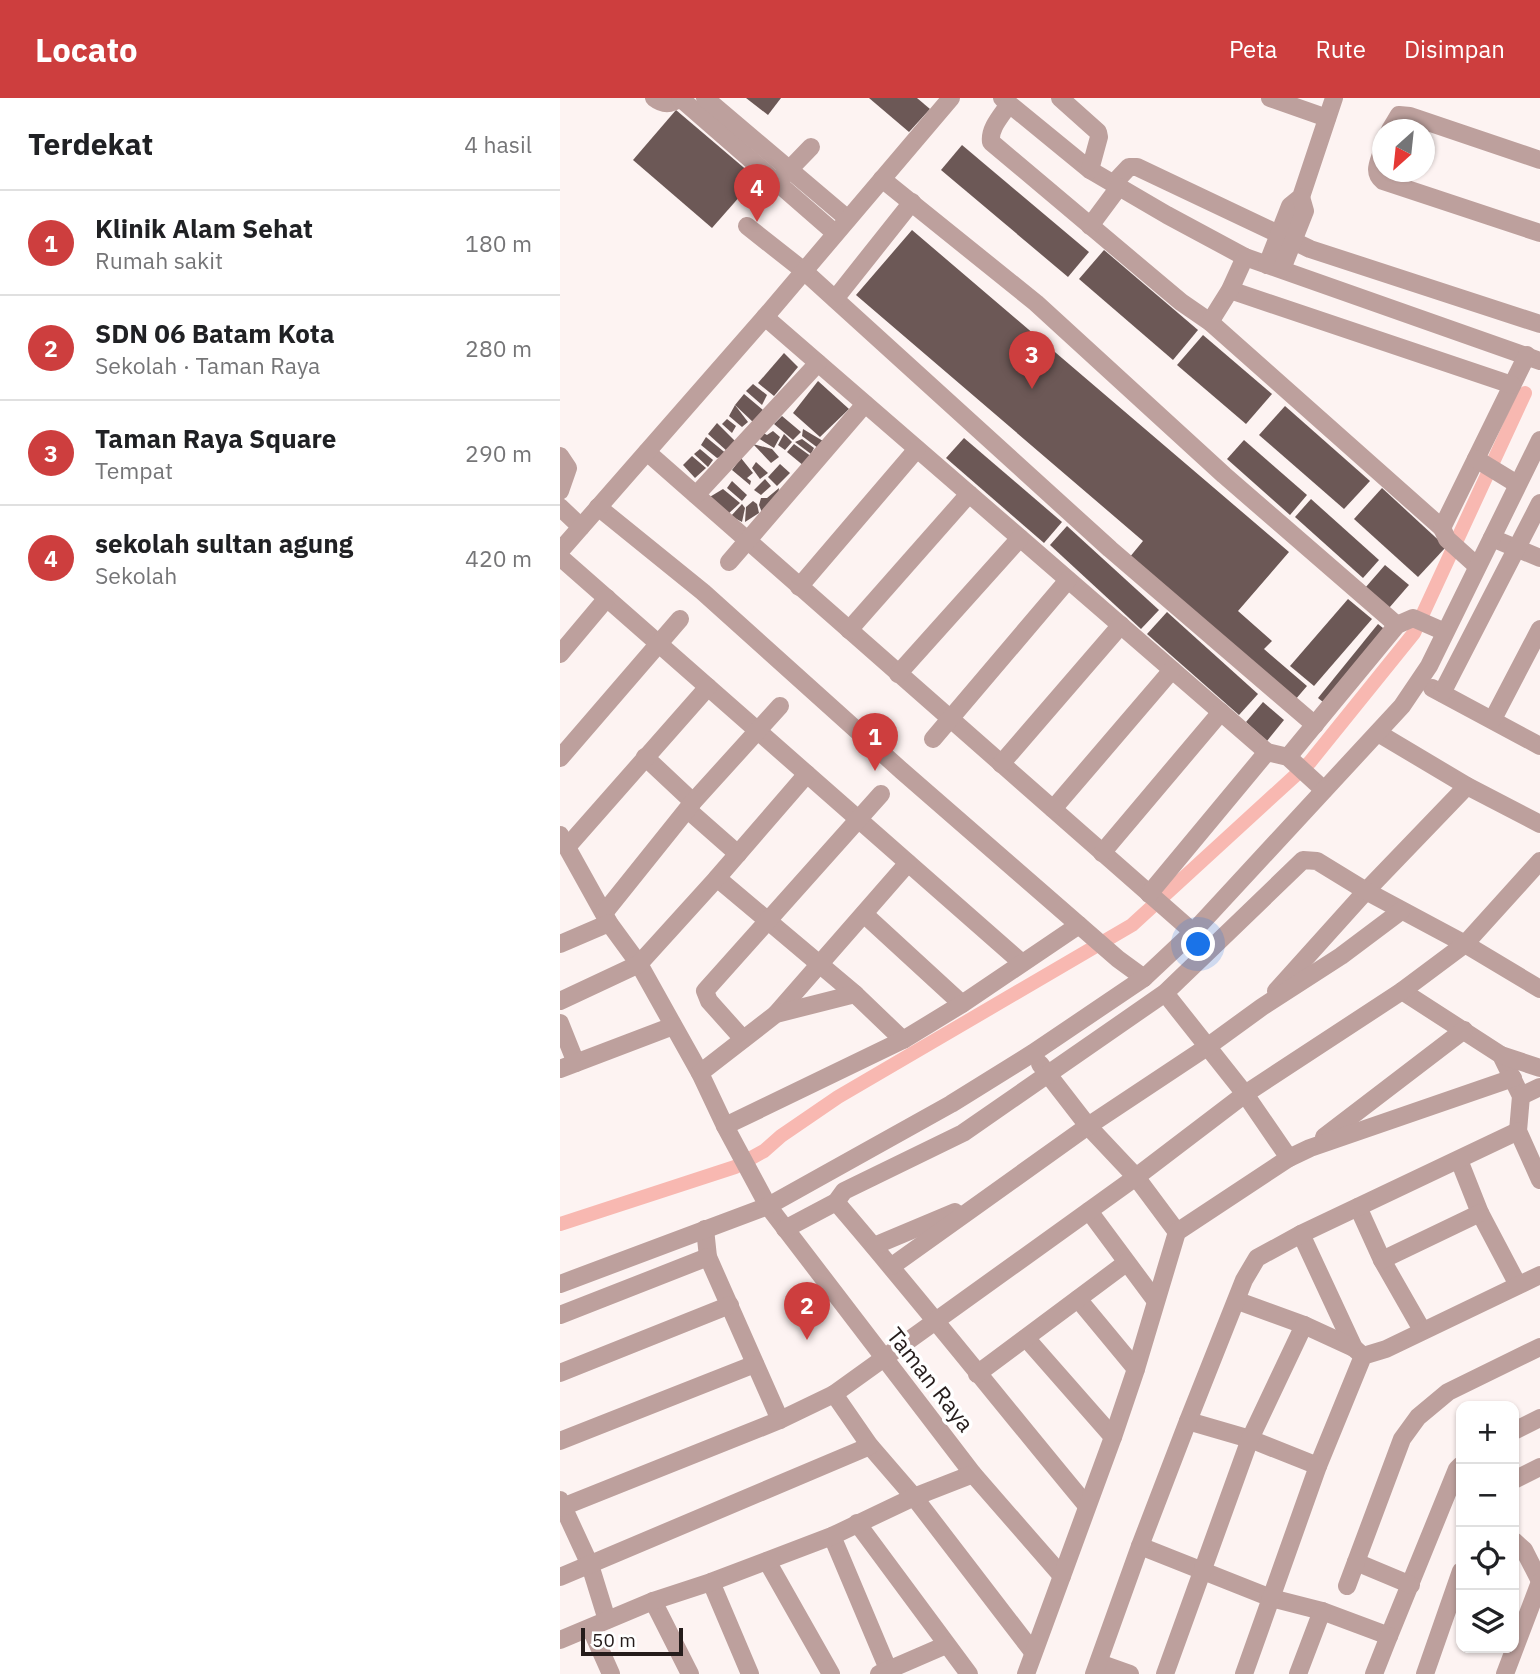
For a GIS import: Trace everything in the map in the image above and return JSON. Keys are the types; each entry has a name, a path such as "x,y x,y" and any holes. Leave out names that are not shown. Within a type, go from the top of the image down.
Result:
{"street":[{"path":"654,98 664,103 676,102 680,98 783,176 848,219"},
{"path":"705,98 835,233"},
{"path":"560,551 765,317 951,98"},
{"path":"1060,98 1099,134 1090,170"},
{"path":"1270,98 1327,118"},
{"path":"1275,267 1285,238 1305,211 1301,197 1335,98"},
{"path":"1445,533 1512,385 1533,358 1245,257 1090,170 1006,101 990,135 990,142 1181,302 1210,322 1445,533 1462,554 1477,566"},
{"path":"1397,119 1399,115 1419,119"},
{"path":"1435,124 1540,160"},
{"path":"783,176 811,147"},
{"path":"1090,226 1122,189 1148,173 1285,238 1540,324"},
{"path":"882,178 1036,303 1224,475 1413,622 1445,632"},
{"path":"1386,182 1540,233"},
{"path":"835,299 912,202"},
{"path":"747,226 804,271 1110,549 1315,725"},
{"path":"1210,322 1230,290 1245,257"},
{"path":"1230,290 1512,385"},
{"path":"765,317 1267,751 1296,766 1324,790"},
{"path":"696,495 818,363"},
{"path":"729,562 865,404"},
{"path":"560,1284 768,1206 951,1104 1144,978 1193,932 1402,706 1429,666 1540,440"},
{"path":"799,587 917,449"},
{"path":"647,452 1193,932"},
{"path":"560,456 568,468 561,488"},
{"path":"1479,461 1517,484"},
{"path":"849,630 969,494"},
{"path":"1443,693 1540,503"},
{"path":"560,507 580,527"},
{"path":"598,507 703,592 902,771 1118,959 1144,978"},
{"path":"898,674 1020,538"},
{"path":"1492,538 1540,558"},
{"path":"560,557 1022,963"},
{"path":"933,739 1068,580"},
{"path":"560,654 607,598"},
{"path":"560,758 680,619"},
{"path":"1296,766 1315,725 1413,622"},
{"path":"1001,764 1121,625"},
{"path":"1493,719 1540,629"},
{"path":"1053,809 1172,670"},
{"path":"1419,680 1540,746"},
{"path":"563,841 645,757 708,687"},
{"path":"560,944 606,918 691,806 780,706"},
{"path":"1102,853 1221,712"},
{"path":"1378,733 1467,786 1540,824"},
{"path":"1155,898 1267,751"},
{"path":"645,757 738,854"},
{"path":"560,1000 639,964 807,774"},
{"path":"1262,1007 1366,891 1467,786"},
{"path":"743,1039 709,1001 705,991 881,794"},
{"name":"Taman Raya","path":"563,841 567,867 639,964 700,1073 768,1206 973,1474 1062,1576"},
{"path":"785,1229 836,1202 844,1191 963,1133 1165,993 1300,862 1307,859 1317,861 1401,911 1537,981"},
{"path":"611,1674 599,1624 590,1564 561,1505 780,1420 834,1394 1136,1177 1245,1094 1402,991 1465,944 1540,862"},
{"path":"700,1073 776,1014 908,863"},
{"path":"717,878 855,994 903,1040"},
{"path":"892,1266 1088,1126 1340,956 1401,911"},
{"path":"864,914 962,1004"},
{"path":"725,1126 903,1040 962,1004 1079,925"},
{"path":"1402,991 1502,1055 1540,1068"},
{"path":"1165,993 1245,1094 1289,1158"},
{"path":"776,1014 855,994"},
{"path":"560,1023 568,1066 673,1026"},
{"path":"1310,1148 1464,1030"},
{"path":"1033,1052 1088,1126 1136,1177 1177,1232"},
{"path":"1502,1055 1521,1096 1518,1132 1540,1180"},
{"path":"1026,1674 1113,1437 1177,1232 1289,1158 1310,1148 1513,1078"},
{"path":"1521,1096 1540,1087"},
{"path":"1130,1674 1097,1669 1188,1421 1238,1301 1244,1280 1256,1258 1301,1234 1518,1132"},
{"path":"1459,1160 1480,1213 1518,1286"},
{"path":"874,1246 987,1198"},
{"path":"836,1202 938,1321 977,1374 1087,1506"},
{"path":"1358,1207 1382,1260 1422,1330"},
{"path":"1089,1211 1155,1300"},
{"path":"1382,1260 1480,1213"},
{"path":"705,1229 708,1257 780,1420"},
{"path":"1244,1674 1358,1352 1301,1234"},
{"path":"560,1315 708,1257"},
{"path":"977,1374 1126,1263"},
{"path":"1238,1301 1304,1325 1358,1352 1386,1349 1540,1275"},
{"path":"1078,1299 1136,1369"},
{"path":"560,1373 730,1306"},
{"path":"1165,1674 1250,1439 1304,1325"},
{"path":"1026,1338 1113,1437"},
{"path":"1347,1586 1402,1439 1418,1417 1448,1392 1540,1347"},
{"path":"560,1441 755,1364"},
{"path":"834,1394 870,1446 914,1497 1033,1652"},
{"path":"1519,1428 1540,1418"},
{"path":"1188,1421 1250,1439 1318,1466"},
{"path":"560,1577 870,1446"},
{"path":"1519,1478 1540,1467"},
{"path":"1374,1674 1456,1472"},
{"path":"560,1640 653,1601 832,1536 857,1522 973,1474"},
{"path":"857,1522 969,1674"},
{"path":"832,1536 883,1671 946,1645"},
{"path":"1140,1546 1271,1598 1322,1611 1389,1636"},
{"path":"1504,1674 1540,1582 1519,1546"},
{"path":"767,1561 831,1674"},
{"path":"1356,1562 1411,1585"},
{"path":"711,1582 750,1674"},
{"path":"1425,1674 1456,1585"},
{"path":"653,1601 690,1674"},
{"path":"1298,1674 1322,1611"}],"building":[{"path":"746,98 781,98 768,115"},
{"path":"869,98 917,98 930,109 909,132"},
{"path":"676,110 756,178 712,228 633,160"},
{"path":"962,145 1089,252 1068,277 941,170"},
{"path":"912,230 1289,552 1238,611 1272,641 1264,649 1307,686 1295,700 1129,558 1143,541 856,295"},
{"path":"1104,250 1198,330 1173,360 1079,279"},
{"path":"1203,335 1272,394 1246,424 1177,365"},
{"path":"784,353 798,367 774,396 758,383"},
{"path":"818,381 849,409 820,437 793,413"},
{"path":"753,384 767,395 762,405 746,391"},
{"path":"744,394 763,410 754,423 735,405"},
{"path":"735,405 748,422 742,427 729,416"},
{"path":"1285,406 1370,481 1344,509 1259,435"},
{"path":"782,416 801,432 793,440 774,424"},
{"path":"727,419 736,426 732,433 722,424"},
{"path":"717,423 736,442 728,452 708,434"},
{"path":"803,429 823,441 818,448 802,436"},
{"path":"760,431 767,435 773,431 780,437 774,448 755,436"},
{"path":"784,434 792,442 785,450 778,445"},
{"path":"706,437 728,455 717,458 701,445"},
{"path":"964,438 1062,522 1044,543 946,458"},
{"path":"802,439 814,448 811,454 795,442"},
{"path":"1244,440 1307,495 1290,515 1227,459"},
{"path":"753,444 772,449 779,457 771,463"},
{"path":"794,444 812,457 804,466 787,452"},
{"path":"700,449 713,460 708,467 694,454"},
{"path":"692,456 706,468 695,478 683,465"},
{"path":"741,458 753,473 747,478 751,481 750,485 732,470"},
{"path":"756,462 768,473 760,479 752,468"},
{"path":"780,464 790,473 777,486 768,477"},
{"path":"765,479 771,486 761,495 754,490"},
{"path":"732,481 747,495 742,501 727,488"},
{"path":"779,488 778,500 763,515 759,505 761,498 767,498"},
{"path":"1382,488 1446,547 1418,577 1354,519"},
{"path":"723,489 740,503 727,515 708,498"},
{"path":"1311,499 1379,560 1363,578 1295,517"},
{"path":"753,501 757,504 759,513 745,522 746,507"},
{"path":"742,504 745,508 742,522 731,516"},
{"path":"1067,526 1159,610 1141,629 1050,545"},
{"path":"1385,565 1409,585 1389,608 1365,588"},
{"path":"1348,599 1372,619 1314,686 1290,666"},
{"path":"1167,612 1258,694 1239,715 1147,634"},
{"path":"1378,624 1388,632 1328,706 1318,698"},
{"path":"1263,702 1284,720 1267,741 1246,722"}],"waterway":[{"path":"560,1224 735,1167 764,1151 838,1097 1132,925 1310,762 1414,633 1525,393"}],"place":[{"name":"sekolah sultan agung","path":"757,222"},
{"name":"Taman Raya Square","path":"1032,389"},
{"name":"Klinik Alam Sehat","path":"875,771"},
{"name":"SDN 06 Batam Kota","path":"807,1340"}]}
